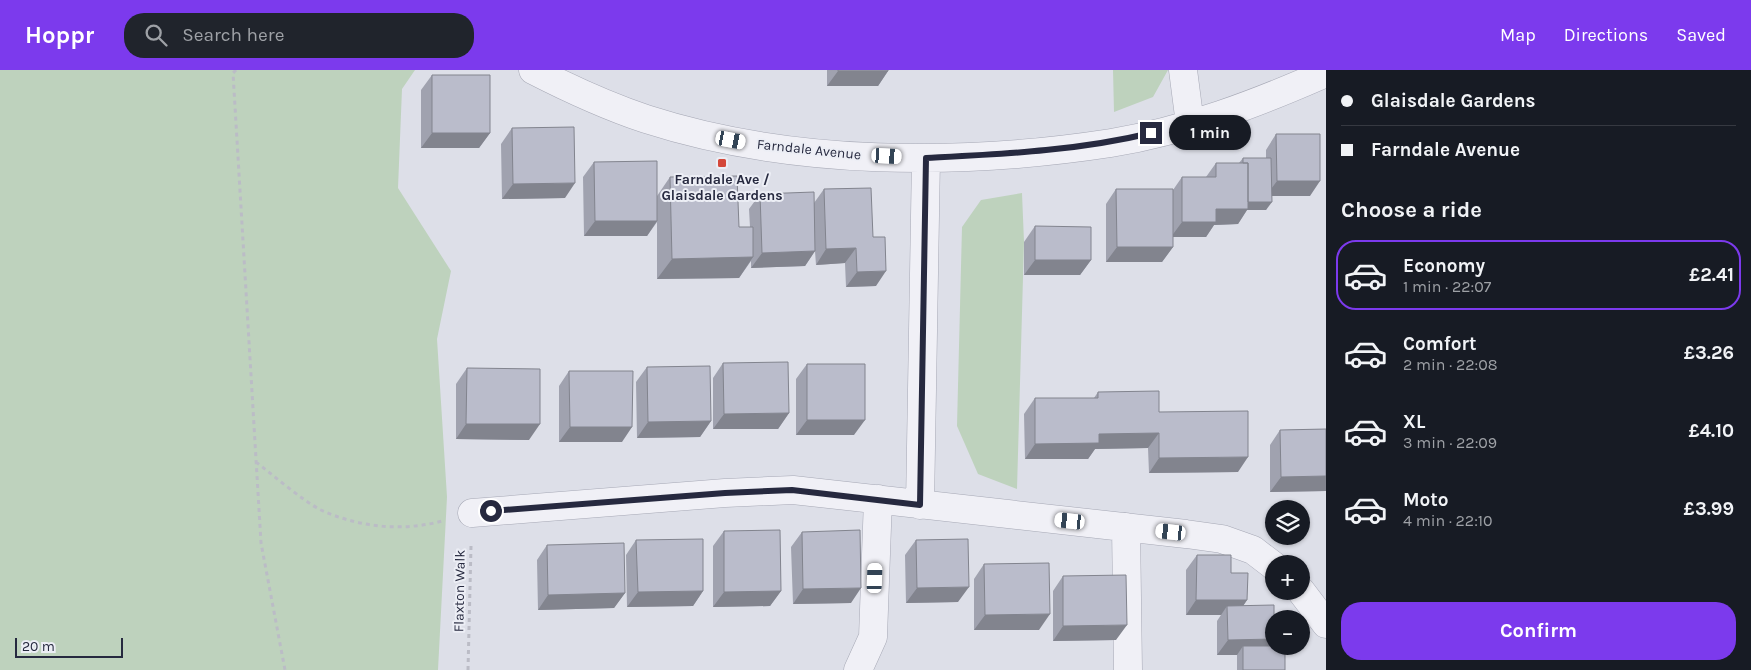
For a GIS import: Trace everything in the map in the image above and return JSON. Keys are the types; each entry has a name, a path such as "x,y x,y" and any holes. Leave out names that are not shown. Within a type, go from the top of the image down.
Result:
{"street":[{"name":"Farndale Avenue","path":"533,70 586,96 629,112 715,137 777,149 926,158 1026,153 1113,142 1190,124 1268,99 1326,73"},
{"path":"1183,70 1190,124"},
{"path":"920,505 926,158"},
{"path":"472,513 725,493 792,490 1222,539 1253,550 1265,559"},
{"path":"858,670 873,637 878,499"},
{"path":"1126,527 1128,670"},
{"path":"1308,600 1326,624"}],"path":[{"path":"236,70 233,73 261,543 284,670"},
{"path":"256,462 320,510 367,526 422,526 472,513"},
{"name":"Flaxton Walk","path":"468,670 472,513"}],"green space":[{"path":"0,70 415,70 402,89 398,188 451,271 437,339 447,497 438,670 0,670"},
{"path":"1113,70 1168,70 1153,97 1114,112"},
{"path":"1022,193 1024,242 1017,489 978,474 957,426 962,227 981,200"}],"building":[{"path":"888,70 888,71 838,71"},
{"path":"432,75 490,75 490,133 432,133"},
{"path":"574,127 575,183 513,184 512,128"},
{"path":"1276,134 1320,134 1320,181 1277,181"},
{"path":"1243,158 1271,158 1272,202 1248,202 1248,163 1243,163"},
{"path":"657,161 657,221 595,221 594,162"},
{"path":"1216,163 1248,163 1248,209 1216,209 1216,222 1182,222 1182,177 1216,177"},
{"path":"737,176 739,227 753,227 753,257 672,259 670,177"},
{"path":"871,188 873,237 885,237 886,271 857,272 856,248 826,249 824,189"},
{"path":"1116,189 1173,189 1173,247 1117,247"},
{"path":"814,192 815,251 762,253 760,194"},
{"path":"1035,226 1091,227 1091,260 1035,260"},
{"path":"788,362 789,413 724,414 723,363"},
{"path":"807,364 865,364 865,420 807,420"},
{"path":"710,366 711,421 648,422 647,367"},
{"path":"467,368 540,369 540,424 466,424"},
{"path":"569,371 633,371 632,427 570,427"},
{"path":"1159,391 1159,412 1248,411 1248,457 1159,458 1159,433 1099,434 1099,443 1035,444 1035,398 1098,398 1098,392"},
{"path":"1326,429 1326,476 1281,477 1280,430"},
{"path":"780,530 781,591 724,592 724,531"},
{"path":"860,530 861,588 803,589 802,532"},
{"path":"703,539 703,591 638,592 636,540"},
{"path":"968,539 969,587 917,588 916,540"},
{"path":"624,543 625,593 548,595 547,545"},
{"path":"1197,555 1231,555 1231,573 1248,573 1247,600 1196,600"},
{"path":"1049,563 1050,614 985,615 984,564"},
{"path":"1126,575 1127,625 1063,626 1063,576"},
{"path":"1274,605 1274,610 1265,610 1265,639 1228,640 1227,606"},
{"path":"1243,646 1265,646 1265,655 1285,655 1285,670 1243,670"}],"place":[{"name":"Farndale Ave / Glaisdale Gardens","path":"722,163"}],"route":[{"path":"491,511 725,493 792,490 920,505 926,158 1026,153 1113,142 1151,133"}]}
